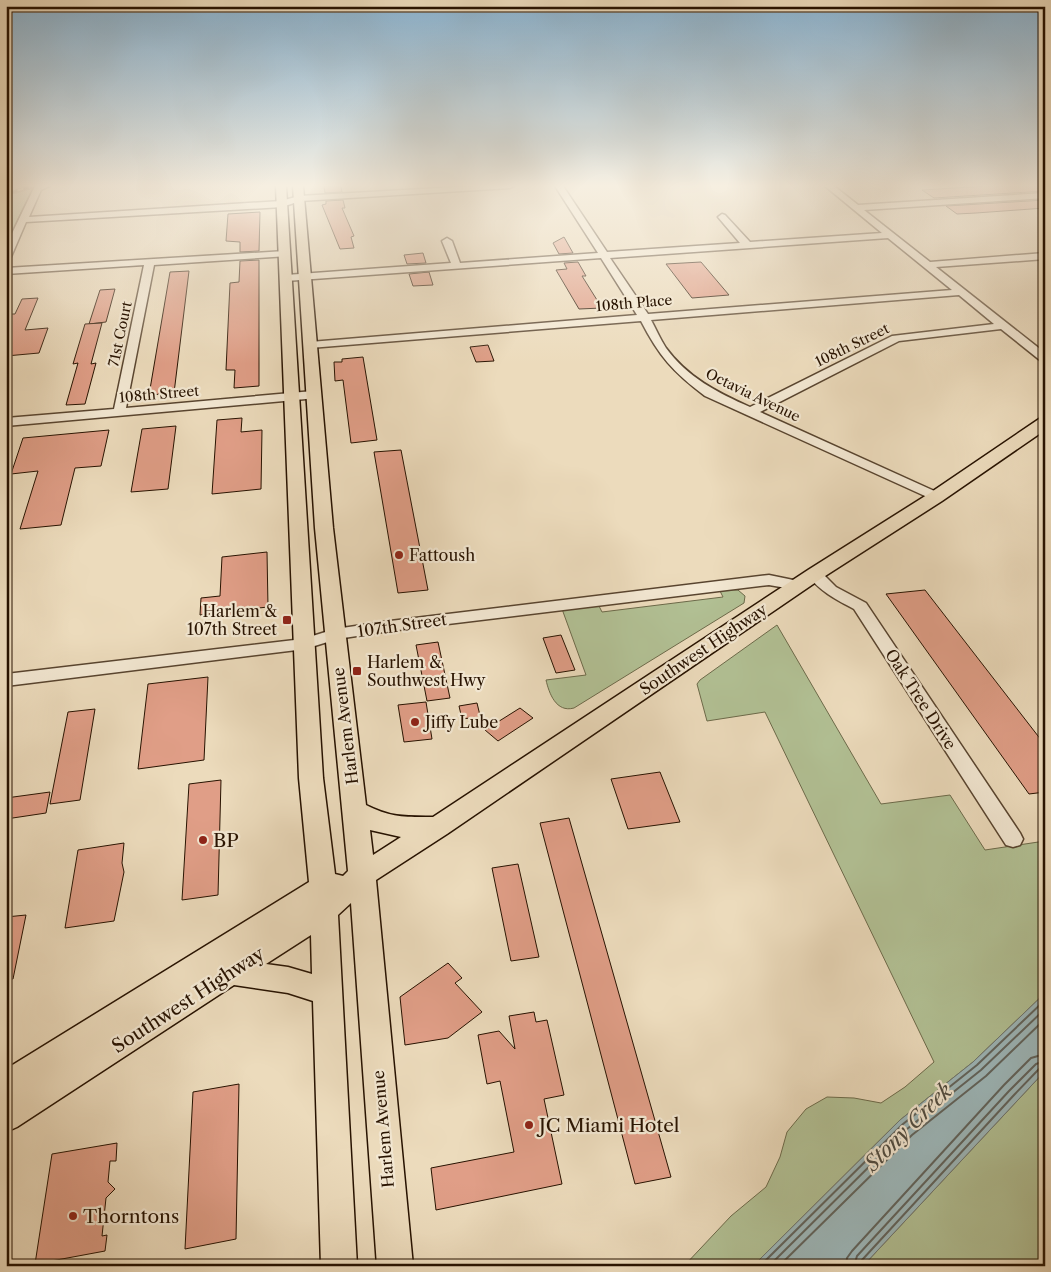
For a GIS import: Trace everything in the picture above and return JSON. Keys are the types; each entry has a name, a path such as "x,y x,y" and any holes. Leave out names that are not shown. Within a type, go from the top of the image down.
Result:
{"main road":[{"name":"Harlem Avenue","path":"285,245 312,778 323,899 339,1266"},
{"name":"Harlem Avenue","path":"302,245 335,634 362,875 395,1266"},
{"name":"Southwest Highway","path":"6,1087 323,899 438,827 807,580 936,497 1045,422"},
{"path":"354,810 379,823 400,827 438,827"},
{"name":"Southwest Highway","path":"6,1116 231,972 323,899"},
{"path":"231,972 288,980 327,992"}],"street":[{"path":"449,245 457,266"},
{"name":"Octavia Avenue","path":"598,245 641,312 661,349 686,376 710,393 936,497"},
{"path":"286,278 743,245"},
{"path":"903,245 1045,359"},
{"path":"6,272 286,254"},
{"path":"927,264 1045,256"},
{"name":"71st Court","path":"119,412 150,262"},
{"name":"108th Place","path":"310,345 962,292"},
{"name":"108th Street","path":"750,412 896,338 915,334 1004,326"},
{"name":"108th Street","path":"6,422 314,395"},
{"name":"107th Street","path":"6,680 305,644 335,634 769,580 807,580"},
{"name":"Oak Tree Drive","path":"807,580 860,606 1013,839"}],"green space":[{"path":"719,589 738,590 745,596 744,603 574,708 562,708 554,701 546,680 586,675 562,609 598,604 602,612 723,597"},
{"path":"777,625 881,804 950,795 985,850 1045,841 1045,993 973,1062 900,1120 753,1266 684,1266 731,1216 766,1187 780,1157 787,1132 806,1109 827,1097 854,1098 881,1103 905,1087 934,1062 765,712 707,721 697,684"},
{"path":"1045,1071 1045,1266 863,1266"}],"water":[{"name":"Stony Creek","path":"1045,993 1045,1071 863,1266 753,1266 900,1120 973,1062"}],"building":[{"path":"240,245 259,245 259,251 240,252"},
{"path":"339,245 353,245 354,248 340,249"},
{"path":"554,245 569,245 573,253 559,254"},
{"path":"423,253 426,263 407,264 404,255"},
{"path":"259,260 259,386 234,388 235,370 226,370 230,283 239,282 240,261"},
{"path":"578,262 586,276 582,276 602,308 579,309 556,270 567,269 564,263"},
{"path":"701,262 729,295 692,298 666,264"},
{"path":"189,271 174,393 149,395 170,272"},
{"path":"429,272 433,285 413,286 409,274"},
{"path":"115,289 106,322 89,324 100,290"},
{"path":"38,298 25,330 48,328 39,353 6,356 6,328 12,314 15,314 22,299"},
{"path":"102,323 91,364 96,363 85,404 66,405 78,363 73,364 85,324"},
{"path":"488,345 494,361 476,362 470,347"},
{"path":"363,357 377,440 351,443 343,380 335,381 334,362 342,362 342,359"},
{"path":"242,418 241,432 262,430 261,489 212,494 217,420"},
{"path":"176,426 168,489 131,492 142,429"},
{"path":"109,430 101,466 75,468 61,525 20,529 38,471 11,474 23,438"},
{"path":"401,450 428,590 398,593 374,452"},
{"path":"267,552 268,607 249,609 249,614 229,616 230,612 200,615 201,598 220,596 222,557"},
{"path":"925,590 1045,745 1045,792 1029,794 886,594"},
{"path":"561,635 575,670 556,673 543,638"},
{"path":"438,642 450,698 427,701 416,645"},
{"path":"208,677 204,760 138,769 148,684"},
{"name":"Jiffy Lube","path":"426,702 432,739 404,742 398,705"},
{"path":"477,703 483,728 470,718 462,719 459,706"},
{"path":"520,708 533,718 498,741 485,730"},
{"path":"95,709 80,800 50,804 68,712"},
{"path":"660,772 680,822 628,829 611,779"},
{"name":"BP","path":"221,780 218,895 182,900 189,784"},
{"path":"50,792 46,813 6,819 6,798"},
{"path":"569,818 671,1177 635,1184 540,823"},
{"path":"124,843 122,863 124,872 114,921 65,928 78,850"},
{"path":"518,864 539,957 511,961 492,868"},
{"path":"26,915 13,979 6,979 6,917"},
{"path":"448,963 462,978 455,983 482,1012 448,1038 405,1045 400,997"},
{"name":"JC Miami Hotel","path":"534,1012 536,1022 547,1020 564,1095 544,1099 562,1184 436,1210 431,1168 514,1152 500,1081 487,1084 478,1035 499,1031 515,1049 509,1016"},
{"name":"Thorntons","path":"239,1084 236,1239 185,1249 193,1092"},
{"name":"Thorntons","path":"117,1143 116,1161 110,1161 108,1182 115,1189 106,1198 102,1236 107,1235 105,1251 35,1264 52,1154"}],"place":[{"name":"Fattoush","path":"399,555"},
{"name":"Harlem & 107th Street","path":"287,620"},
{"name":"Harlem & Southwest Hwy","path":"357,671"},
{"name":"Jiffy Lube","path":"415,722"},
{"name":"BP","path":"203,840"},
{"name":"JC Miami Hotel","path":"529,1125"},
{"name":"Thorntons","path":"73,1216"}]}
